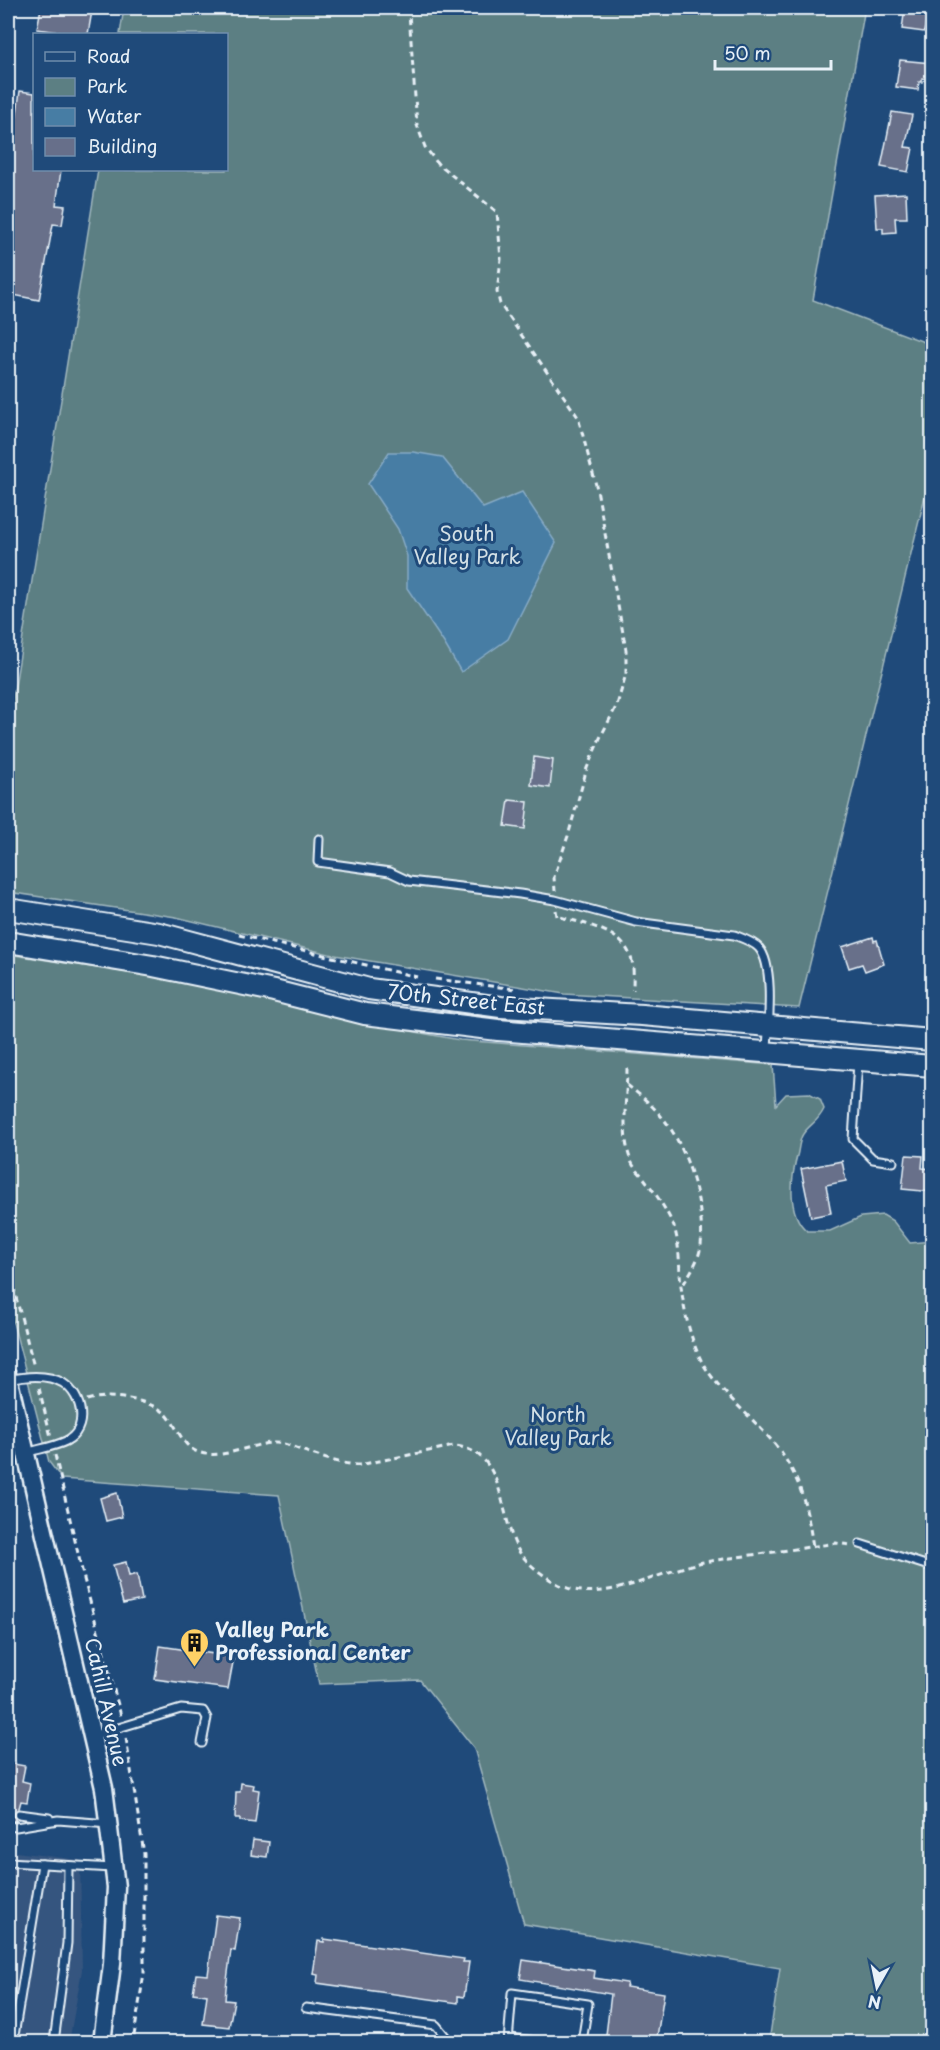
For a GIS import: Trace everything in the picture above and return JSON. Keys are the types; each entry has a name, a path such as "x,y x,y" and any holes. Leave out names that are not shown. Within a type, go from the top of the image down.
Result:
{"main road":[{"name":"70th Street East","path":"8,909 159,933 369,989 501,1007 642,1015 933,1040"},
{"name":"70th Street East","path":"8,942 153,966 274,991 364,1014 498,1030 933,1066"}],"street":[{"name":"Cahill Avenue","path":"8,1378 104,1788 116,1887 112,1964 102,2043"}],"lane":[{"path":"319,839 318,862 390,872 409,881 555,900 636,922 734,935 758,946 765,957 769,985 767,1052"},
{"path":"858,1060 854,1139 873,1159 893,1161"},
{"path":"8,1378 25,1376 51,1378 63,1383 79,1403 81,1421 76,1432 66,1441 26,1453"},
{"path":"860,1544 933,1567"},
{"path":"92,1736 181,1709 203,1711 207,1718 202,1743"},
{"path":"19,1814 109,1824"},
{"path":"8,1826 16,1827 58,1820"},
{"path":"8,1862 113,1868"},
{"path":"11,2039 42,1864"},
{"path":"54,2043 66,1943 68,1866"},
{"path":"547,2043 508,2040 512,1993 588,2004 582,2043"},
{"path":"306,2008 436,2025 450,2043"}],"path":[{"path":"411,8 412,68 417,125 425,147 438,164 497,212 501,259 497,292 500,304 578,417 597,489 623,631 626,674 617,705 587,768 554,877"},
{"path":"557,916 598,928 619,941 631,958 633,990"},
{"path":"235,934 417,976"},
{"path":"428,978 518,989"},
{"path":"627,1068 627,1141 632,1165 644,1178 674,1228 681,1289 688,1324 701,1360 712,1377 766,1434 801,1486 808,1512 813,1547"},
{"path":"627,1085 662,1116 672,1130 691,1172 699,1217 701,1246 696,1263 681,1289"},
{"path":"8,1266 84,1579 124,1726 144,1854 144,1973 134,2043"},
{"path":"79,1403 94,1397 106,1396 120,1397 157,1408 166,1413 189,1448 199,1453 222,1454 275,1443 344,1464 359,1465 454,1446 466,1447 484,1459 491,1469 517,1548 529,1563 562,1586 581,1590 602,1591 621,1587 702,1562 836,1543 860,1544"}],"shaded area":[{"path":"8,1851 80,1860 82,1970 69,2042 8,2042"}],"green space":[{"name":"South Valley Park","path":"124,8 865,8 813,300 932,345 932,468 799,1008 564,994 329,954 176,917 8,892 8,730 98,171 228,171 228,33 120,33"},
{"name":"North Valley Park","path":"8,954 187,982 377,1025 460,1040 773,1065 776,1105 786,1094 809,1093 820,1099 824,1109 802,1136 792,1183 793,1205 800,1223 807,1231 830,1231 861,1217 883,1215 893,1221 910,1243 932,1241 932,2042 769,2042 780,1968 524,1924 474,1748 420,1680 319,1684 279,1495 62,1479 49,1462 8,1303"}],"water":[{"path":"389,452 413,452 442,457 483,508 522,492 556,543 508,639 461,672 407,588 407,556 398,529 368,484"}],"building":[{"path":"41,8 92,11 88,33 37,29"},
{"path":"905,8 928,8 924,32 902,29"},
{"path":"900,60 931,63 929,79 922,78 918,90 896,87"},
{"path":"20,91 33,93 33,171 61,171 56,205 65,206 62,225 53,224 39,300 8,294 8,180"},
{"path":"892,112 912,115 905,147 913,148 908,172 881,167"},
{"path":"906,193 907,218 895,218 896,232 883,233 883,228 877,228 875,195"},
{"path":"534,757 553,760 550,788 531,785"},
{"path":"509,800 528,802 525,829 505,826"},
{"path":"873,937 874,941 877,940 884,964 865,971 862,964 849,968 842,947"},
{"path":"906,1155 923,1156 922,1168 933,1169 933,1192 902,1189"},
{"path":"842,1161 846,1181 826,1185 831,1213 811,1217 801,1169"},
{"path":"117,1493 122,1517 106,1521 100,1498"},
{"path":"126,1562 129,1576 137,1574 142,1600 123,1604 113,1565"},
{"name":"Valley Park Professional Center","path":"160,1646 234,1657 228,1689 155,1679"},
{"path":"8,1763 25,1766 22,1781 30,1783 27,1802 21,1801 14,1813 14,1817 18,1819 16,1821 8,1821"},
{"path":"241,1783 254,1785 253,1789 259,1790 255,1823 235,1818 236,1792 240,1792"},
{"path":"253,1840 269,1842 267,1857 251,1855"},
{"path":"216,1915 240,1918 235,1951 231,1950 226,1988 225,2000 234,2001 229,2027 203,2024 207,1995 193,1993 196,1974 208,1975"},
{"path":"324,1939 464,1959 463,1962 469,1962 464,1997 458,1996 458,2003 317,1983 318,1975 313,1974 318,1941 324,1942"},
{"path":"523,1960 595,1971 594,1978 627,1983 626,1987 664,1993 656,2043 605,2043 611,1994 520,1979"}],"place":[{"name":"Valley Park Professional Center","path":"194,1668"}]}
